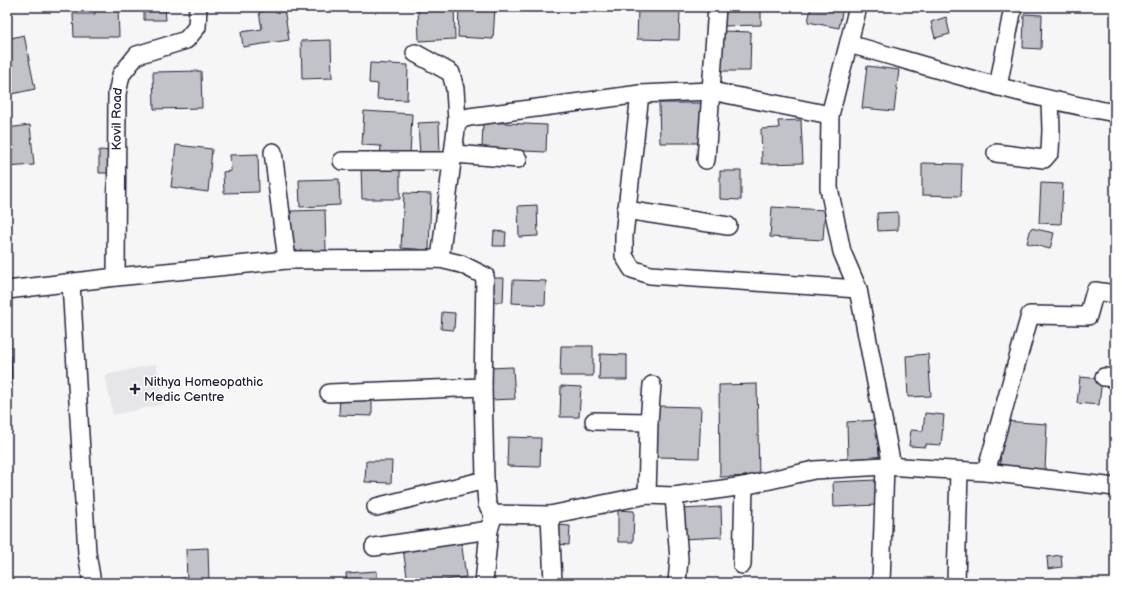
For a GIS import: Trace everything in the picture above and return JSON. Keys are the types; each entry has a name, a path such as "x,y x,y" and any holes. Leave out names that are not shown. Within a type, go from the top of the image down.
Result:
{"street":[{"name":"Kovil Road","path":"116,277 117,94 121,75 137,55 186,40 197,27 198,7"},
{"path":"706,160 716,7"},
{"path":"858,7 830,115 829,188 842,252 858,289 888,466 881,583"},
{"path":"998,87 1013,7"},
{"path":"849,44 1050,101 1115,113"},
{"path":"415,54 451,73 455,90 457,121 440,259"},
{"path":"457,121 469,117 640,94 710,91 830,115"},
{"path":"640,94 624,235 624,256 632,270 650,275 858,289"},
{"path":"996,153 1044,159 1050,152 1050,101"},
{"path":"272,152 288,260"},
{"path":"342,162 453,158 518,159"},
{"path":"626,210 728,226"},
{"path":"7,290 116,277 288,260 440,259 461,264 485,276 483,387 485,480 487,504 491,522 484,583"},
{"path":"71,283 86,553 92,583"},
{"path":"986,472 1030,314 1088,316 1095,291 1115,294"},
{"path":"646,495 652,385"},
{"path":"329,393 483,387"},
{"path":"594,421 649,422"},
{"path":"374,547 491,522 550,515 646,495 674,496 744,486 814,470 888,466 986,472 1115,487"},
{"path":"956,583 959,471"},
{"path":"376,507 485,480"},
{"path":"742,565 744,486"},
{"path":"674,496 678,559 677,583"},
{"path":"550,515 553,583"}],"shaded area":[{"name":"Nithya Homeopathic Medic Centre","path":"156,364 164,404 113,415 105,375"}],"building":[{"path":"95,7 118,7 119,37 74,37 73,14 95,14"},
{"path":"144,7 165,7 166,20 144,20"},
{"path":"418,7 454,7 455,39 419,41"},
{"path":"459,7 495,7 493,39 458,37"},
{"path":"723,7 761,7 761,25 723,26"},
{"path":"811,7 843,7 839,28 808,22"},
{"path":"284,8 289,40 243,47 241,32 262,29 259,12"},
{"path":"638,8 680,9 679,40 637,39"},
{"path":"1024,14 1042,15 1041,49 1023,48"},
{"path":"946,17 950,34 935,38 931,22"},
{"path":"722,31 751,32 750,71 721,71"},
{"path":"24,35 35,89 7,95 7,39"},
{"path":"331,40 332,78 302,79 301,41"},
{"path":"370,63 408,65 407,100 377,99 378,84 369,83"},
{"path":"867,66 899,70 894,111 862,108"},
{"path":"201,71 202,108 154,109 153,72"},
{"path":"659,103 706,103 707,143 660,143"},
{"path":"364,111 412,114 410,156 380,155 381,146 362,145"},
{"path":"801,120 803,163 762,164 761,129 779,128 778,121"},
{"path":"439,122 440,155 420,156 418,123"},
{"path":"483,122 547,125 546,152 482,149"},
{"path":"30,125 34,165 7,167 7,128"},
{"path":"176,145 212,149 208,192 171,187"},
{"path":"99,150 112,151 111,173 99,173"},
{"path":"258,154 259,192 224,193 223,172 231,171 230,155"},
{"path":"922,163 962,164 961,196 922,195"},
{"path":"400,165 400,199 362,199 361,166"},
{"path":"720,171 741,171 741,200 720,199"},
{"path":"339,179 340,205 300,207 299,180"},
{"path":"1041,183 1063,184 1061,224 1039,223"},
{"path":"404,193 431,194 429,250 401,248"},
{"path":"537,205 538,236 519,237 518,206"},
{"path":"772,207 825,210 823,240 770,237"},
{"path":"325,210 326,251 292,252 291,211"},
{"path":"898,212 898,230 878,231 877,213"},
{"path":"1031,228 1054,233 1050,249 1027,243"},
{"path":"494,231 506,232 505,246 493,246"},
{"path":"492,278 504,278 503,302 491,302"},
{"path":"513,280 546,281 545,305 512,303"},
{"path":"442,312 455,313 454,330 441,329"},
{"path":"7,329 10,329 12,387 7,387"},
{"path":"561,346 593,346 593,376 560,376"},
{"path":"600,354 627,355 627,380 599,380"},
{"path":"928,354 931,396 908,397 906,356"},
{"path":"513,367 515,399 490,400 489,368"},
{"path":"1080,377 1102,379 1099,405 1077,403"},
{"path":"757,384 759,476 720,477 719,385"},
{"path":"561,386 581,387 579,417 560,417"},
{"path":"340,395 372,396 372,416 339,415"},
{"path":"658,406 701,407 699,458 657,457"},
{"path":"925,413 944,415 941,445 926,444 926,447 909,446 911,430 923,431"},
{"path":"877,420 879,457 848,459 847,422"},
{"path":"1002,421 1047,424 1045,470 1000,468"},
{"path":"508,437 541,438 540,467 507,466"},
{"path":"366,461 392,461 391,483 365,482"},
{"path":"876,480 877,505 834,507 833,482"},
{"path":"721,507 722,537 683,539 682,509"},
{"path":"618,510 634,511 633,542 618,542"},
{"path":"555,525 570,526 569,545 555,544"},
{"path":"461,540 466,577 427,583 408,583 403,549"},
{"path":"208,548 209,582 187,582 186,549"},
{"path":"1061,555 1062,567 1048,569 1047,557"},
{"path":"377,571 377,583 347,583 346,573"},
{"path":"184,578 184,583 144,583"}],"place":[{"name":"Nithya Homeopathic Medic Centre","path":"135,389"}]}
